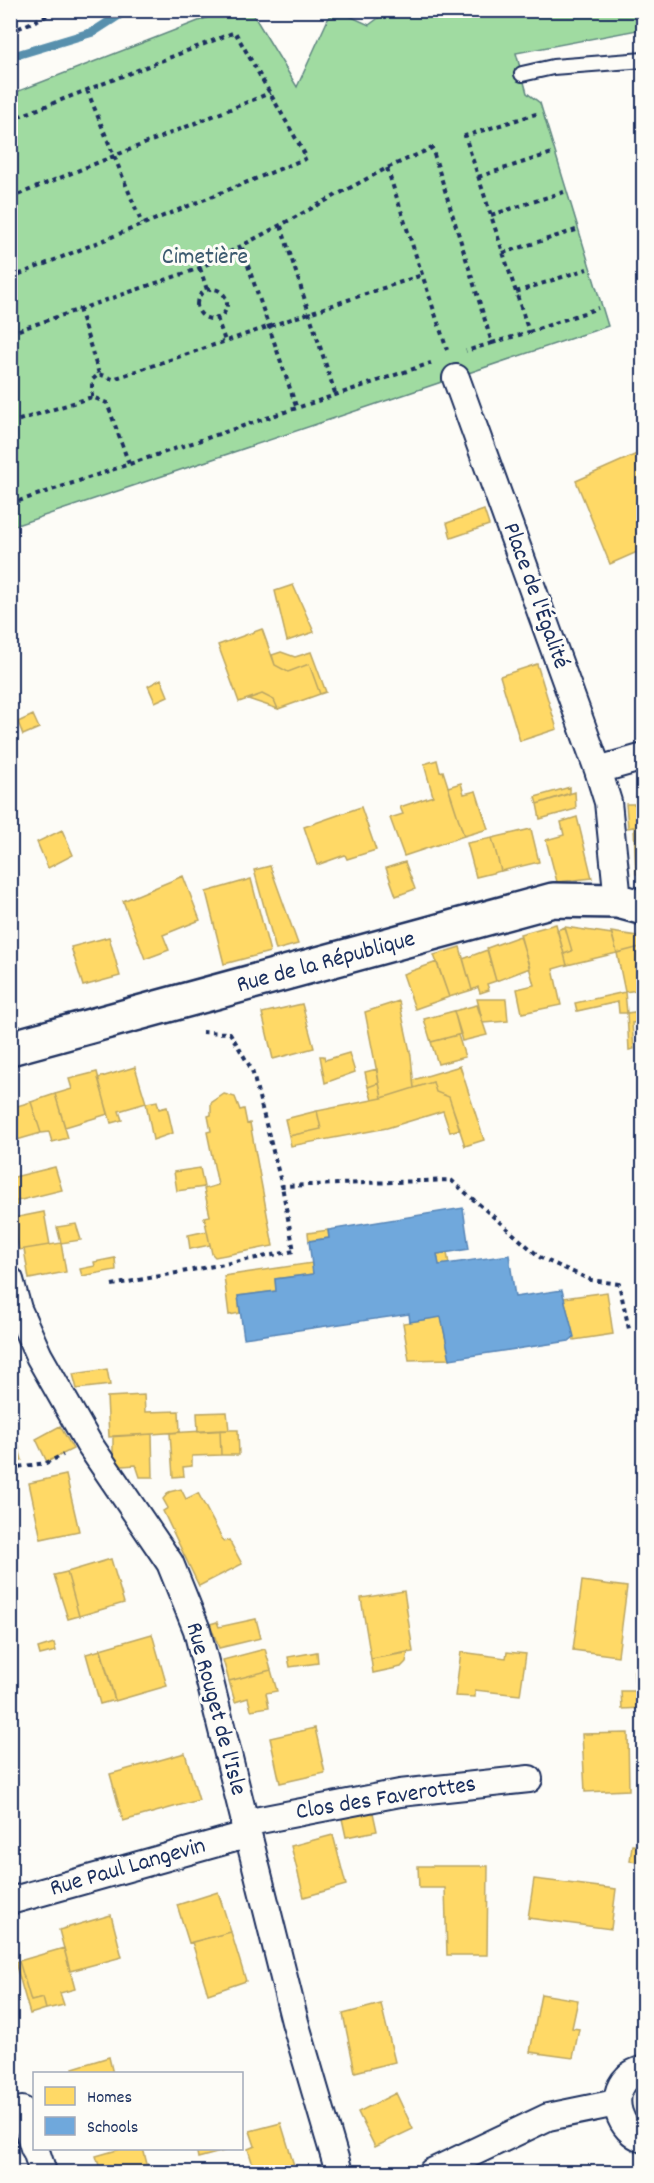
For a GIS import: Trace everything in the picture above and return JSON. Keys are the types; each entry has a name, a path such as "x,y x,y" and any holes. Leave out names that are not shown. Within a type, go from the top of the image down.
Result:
{"street":[{"name":"Place de l'Égalité","path":"451,362 598,770 608,802 631,904"},
{"path":"598,770 644,757"},
{"name":"Rue de la République","path":"10,1048 553,900 631,904"},
{"name":"Rue Rouget de l'Isle","path":"10,1280 18,1309 39,1356 88,1444 170,1563 197,1630 295,2022 339,2172"},
{"name":"Clos des Faverottes","path":"245,1829 400,1792 529,1779"},
{"name":"Rue Paul Langevin","path":"10,1901 245,1829"},
{"path":"644,2069 628,2076 619,2088 616,2103 622,2122 636,2137 644,2139"},
{"path":"432,2172 548,2117 616,2103"},
{"path":"22,2110 33,2142"},
{"path":"36,2150 43,2172"}],"lane":[{"path":"522,74 553,67 644,60"}],"path":[{"path":"10,32 60,10"},
{"path":"10,120 235,32 307,158 10,278"},
{"path":"87,90 142,224"},
{"path":"10,198 270,93"},
{"path":"529,332 465,136 538,113"},
{"path":"10,333 200,268 242,248 387,168 432,148 492,343"},
{"path":"478,177 552,153"},
{"path":"387,168 451,362"},
{"path":"491,215 564,192"},
{"path":"281,226 336,396"},
{"path":"503,253 576,230"},
{"path":"242,248 297,409"},
{"path":"200,268 207,290"},
{"path":"516,292 587,269"},
{"path":"99,374 113,379 422,275"},
{"path":"207,290 216,290 226,299 224,312 217,318 207,318 197,306 200,297 207,290"},
{"path":"10,504 336,396 451,362 492,343 598,308"},
{"path":"79,309 99,374"},
{"path":"217,318 225,341"},
{"path":"92,397 92,380 99,374"},
{"path":"10,423 92,397 107,403 129,464"},
{"path":"112,1284 294,1251 282,1186 252,1070 230,1033 198,1032 191,1000"},
{"path":"282,1186 451,1180 541,1258 591,1280 620,1284 629,1329"},
{"path":"10,1468 46,1463 88,1444"}],"green space":[{"name":"Cimetière","path":"224,11 251,11 297,87 329,17 341,12 369,25 388,11 643,11 643,29 516,53 527,93 540,103 608,326 11,527 11,94"}],"building: Homes":[{"path":"639,453 644,463 644,495 639,497 644,508 644,549 610,564 576,481"},
{"path":"484,510 489,525 451,538 447,523"},
{"path":"293,585 314,632 287,641 275,591"},
{"path":"262,629 275,665 288,672 309,664 320,694 278,709 274,700 262,694 239,702 218,645"},
{"path":"281,652 295,657 311,652 326,692 320,694 309,664 288,672 275,665 272,655"},
{"path":"537,664 557,729 520,741 500,676"},
{"path":"161,679 168,696 155,702 148,686"},
{"path":"262,694 274,700 278,709 248,699"},
{"path":"33,715 39,728 23,735 18,722"},
{"path":"437,760 440,772 443,771 464,836 404,856 390,818 403,814 400,807 433,796 424,764"},
{"path":"461,783 464,794 476,791 488,829 464,836 448,787"},
{"path":"570,787 570,793 537,804 535,797"},
{"path":"575,792 576,809 540,819 537,804"},
{"path":"626,804 644,804 644,878 642,874 636,874 634,827 628,828"},
{"path":"361,807 376,850 347,859 345,855 317,865 304,827"},
{"path":"577,817 592,878 557,882 546,840 564,835 561,822"},
{"path":"531,829 539,862 501,871 492,838"},
{"path":"62,830 73,855 48,868 37,842"},
{"path":"492,838 501,871 476,877 467,843"},
{"path":"405,862 415,889 396,896 386,868"},
{"path":"270,866 298,944 276,950 254,870"},
{"path":"183,876 200,920 163,935 169,950 145,959 123,901"},
{"path":"251,879 270,952 224,964 206,892"},
{"path":"556,924 567,965 553,969 561,1005 522,1013 517,989 534,985 520,934"},
{"path":"565,927 612,934 617,953 567,965 564,954 572,951"},
{"path":"565,927 572,951 564,954 557,930"},
{"path":"611,932 644,937 644,946 617,953"},
{"path":"520,936 530,968 496,981 487,948"},
{"path":"109,937 120,976 83,986 71,947"},
{"path":"644,946 644,989 625,992 617,953"},
{"path":"460,947 472,990 449,997 434,955"},
{"path":"487,950 496,981 487,984 489,990 480,993 478,987 472,990 463,959"},
{"path":"437,962 449,997 415,1009 403,974"},
{"path":"625,992 627,1013 619,1013 618,1002 577,1011 575,1003"},
{"path":"477,999 506,999 508,1021 483,1023"},
{"path":"399,1001 411,1056 414,1088 382,1098 365,1012"},
{"path":"302,1004 314,1048 273,1059 262,1013"},
{"path":"477,1005 487,1035 462,1041 454,1011"},
{"path":"454,1011 461,1034 431,1042 424,1019"},
{"path":"641,1011 642,1022 632,1023 634,1049 629,1050 627,1013"},
{"path":"458,1035 465,1057 438,1064 431,1042"},
{"path":"349,1053 355,1072 325,1083 320,1056 324,1056 325,1060"},
{"path":"460,1066 484,1140 465,1146 449,1097 436,1092 433,1082 414,1088 413,1080"},
{"path":"135,1067 146,1103 119,1111 122,1120 111,1123 98,1078"},
{"path":"377,1069 379,1083 368,1087 365,1072"},
{"path":"97,1072 108,1114 65,1127 55,1094 72,1089 69,1079"},
{"path":"433,1082 436,1092 449,1097 460,1129 450,1132 443,1111 387,1128 291,1146 289,1136 321,1129 317,1111 382,1098"},
{"path":"379,1083 382,1098 372,1100 368,1087"},
{"path":"55,1094 68,1138 52,1142 49,1132 41,1133 31,1102"},
{"path":"224,1094 235,1097 240,1110 244,1109 247,1124 250,1123 273,1246 215,1257 212,1254 204,1217 210,1216 204,1189 218,1185 207,1132 211,1131 208,1116 211,1115 211,1103"},
{"path":"157,1101 159,1109 167,1107 173,1133 153,1140 146,1103"},
{"path":"31,1102 41,1133 10,1142 10,1108"},
{"path":"317,1111 321,1129 289,1136 285,1119"},
{"path":"55,1167 62,1190 17,1201 18,1205 12,1206 10,1178"},
{"path":"200,1168 204,1187 177,1191 174,1172"},
{"path":"44,1212 50,1245 19,1250 13,1218"},
{"path":"76,1224 81,1240 61,1243 57,1227"},
{"path":"328,1230 329,1238 309,1241 308,1233"},
{"path":"207,1231 210,1245 190,1249 188,1235"},
{"path":"61,1243 66,1272 29,1279 24,1249"},
{"path":"447,1253 449,1264 439,1265 437,1254"},
{"path":"115,1258 116,1270 82,1276 80,1269 95,1266 94,1262"},
{"path":"312,1263 313,1274 275,1279 276,1291 238,1296 240,1313 229,1315 224,1276"},
{"path":"607,1292 613,1334 574,1340 564,1298"},
{"path":"441,1317 450,1359 409,1360 403,1323"},
{"path":"107,1369 110,1385 77,1389 73,1374"},
{"path":"144,1395 145,1412 179,1411 180,1432 109,1437 107,1397"},
{"path":"227,1412 229,1430 198,1432 197,1413"},
{"path":"10,1414 22,1460 10,1462"},
{"path":"60,1426 73,1449 47,1462 36,1439"},
{"path":"220,1430 238,1430 239,1455 221,1455"},
{"path":"220,1430 221,1455 192,1456 192,1466 183,1467 184,1476 173,1477 170,1433"},
{"path":"152,1434 153,1477 140,1477 136,1465 122,1466 113,1457 113,1436"},
{"path":"66,1475 79,1531 41,1539 29,1483"},
{"path":"181,1489 186,1499 198,1493 224,1542 229,1540 242,1564 199,1586 163,1511 168,1508 163,1499 169,1492"},
{"path":"111,1559 124,1603 79,1616 67,1572"},
{"path":"67,1572 79,1616 68,1619 54,1575"},
{"path":"582,1581 627,1587 618,1656 573,1650"},
{"path":"404,1591 413,1652 371,1659 361,1598"},
{"path":"256,1619 261,1638 219,1648 210,1624 217,1622 219,1627"},
{"path":"152,1634 167,1686 115,1701 100,1649"},
{"path":"54,1643 56,1651 40,1655 38,1648"},
{"path":"265,1649 271,1670 229,1681 223,1660"},
{"path":"101,1650 115,1700 100,1704 86,1654"},
{"path":"317,1652 318,1663 290,1667 288,1657"},
{"path":"408,1652 406,1662 401,1667 373,1673 371,1659"},
{"path":"461,1652 506,1658 507,1652 526,1654 520,1695 475,1690 475,1697 455,1696"},
{"path":"271,1670 277,1691 266,1693 269,1707 251,1710 248,1698 235,1702 229,1681"},
{"path":"634,1671 644,1671 644,1689 635,1690"},
{"path":"621,1691 644,1691 644,1708 622,1709"},
{"path":"315,1728 325,1773 280,1783 270,1738"},
{"path":"628,1733 629,1790 585,1792 582,1734"},
{"path":"185,1753 199,1800 123,1821 110,1774"},
{"path":"372,1808 377,1831 346,1837 341,1814"},
{"path":"333,1835 346,1885 304,1897 291,1846"},
{"path":"632,1845 644,1846 644,1863 630,1861"},
{"path":"418,1866 488,1866 487,1955 447,1955 445,1888 419,1888"},
{"path":"534,1879 616,1889 611,1929 528,1918"},
{"path":"218,1892 231,1932 189,1943 177,1905"},
{"path":"111,1915 122,1957 70,1971 59,1930"},
{"path":"231,1932 246,1981 208,1994 192,1942"},
{"path":"64,1948 75,1989 60,1993 64,2005 46,2009 43,1998 31,2001 19,1961"},
{"path":"19,1961 31,2001 43,1998 46,2009 30,2014 15,1962"},
{"path":"541,1994 578,2000 572,2028 579,2029 573,2058 530,2052"},
{"path":"381,2004 395,2062 355,2072 343,2014"},
{"path":"109,2057 113,2072 74,2072 73,2068"},
{"path":"396,2093 413,2129 375,2147 358,2112"},
{"path":"281,2123 296,2172 255,2172 248,2149 255,2146 250,2131"},
{"path":"117,2150 144,2150 149,2172 101,2172 96,2156"},
{"path":"196,2150 228,2150 198,2158"}],"building: Schools":[{"path":"463,1208 469,1249 437,1254 439,1265 509,1255 515,1297 562,1290 574,1337 569,1341 450,1359 441,1317 410,1322 409,1314 244,1338 238,1296 276,1291 275,1279 313,1274 309,1241 329,1238 328,1230"}],"waterway":[{"path":"10,57 93,32 127,10"}]}
